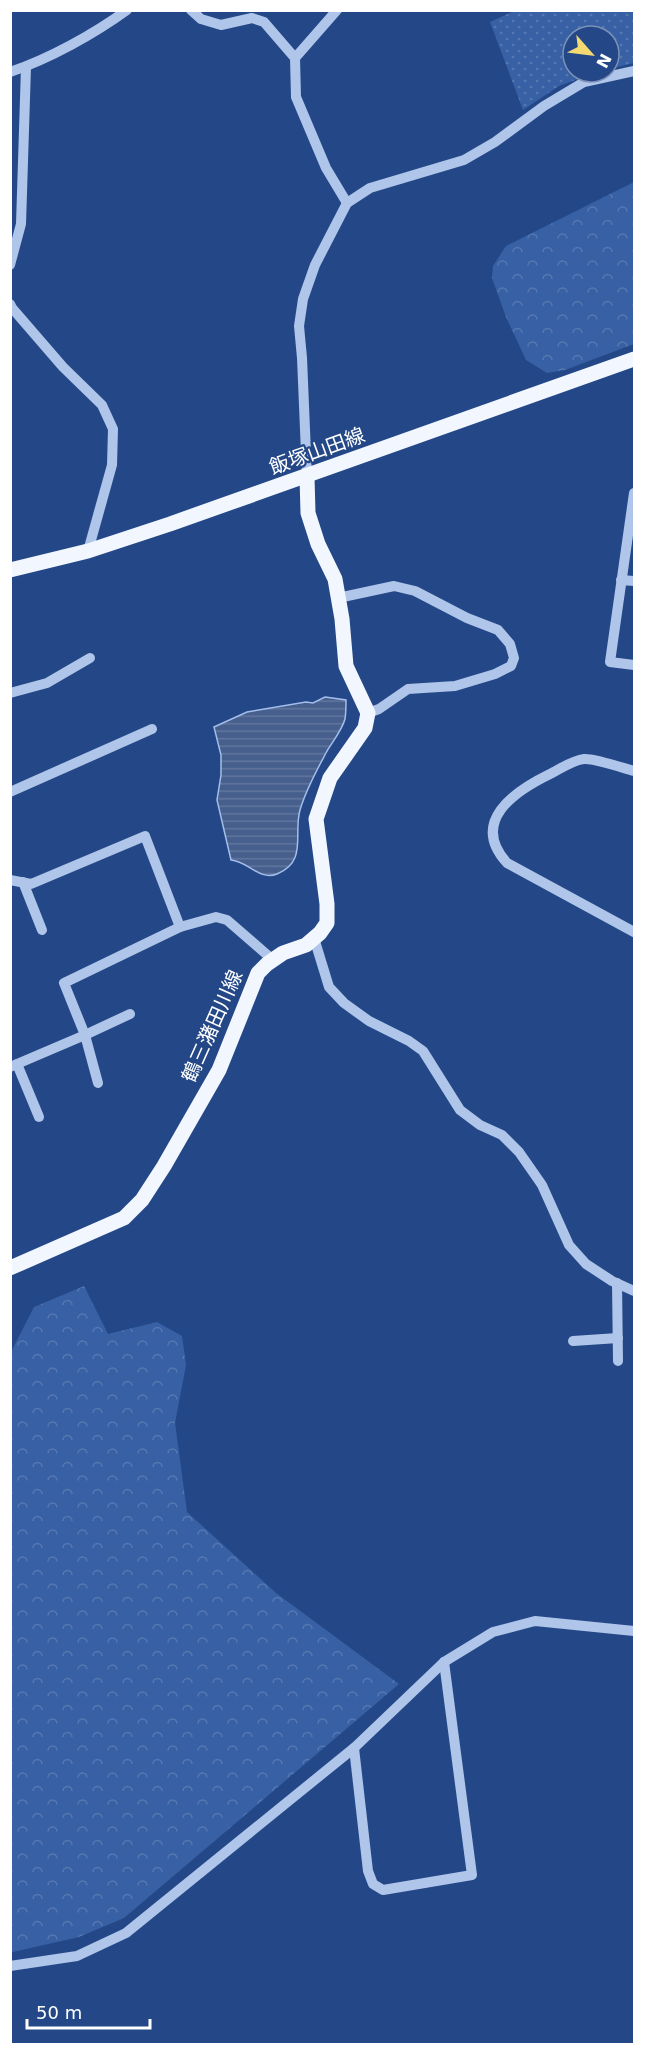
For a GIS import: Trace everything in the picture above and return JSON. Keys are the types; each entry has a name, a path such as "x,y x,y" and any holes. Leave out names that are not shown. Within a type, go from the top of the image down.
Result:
{"main road":[{"name":"飯塚山田線","path":"10,570 88,551 307,477 634,359"},
{"path":"307,477 308,513 318,544 335,579 346,666 369,713 365,728 330,778 316,819 327,904 327,923 314,938"},
{"name":"鶴三潴田川線","path":"10,1268 124,1218 142,1200 219,1070 258,973 283,953 306,945 314,938"}],"street":[{"path":"10,72 26,67 106,25 127,10"},
{"path":"190,10 201,19 222,25 252,18 264,22 295,58 296,97 326,168 346,203"},
{"path":"295,58 337,10"},
{"path":"10,264 21,224 26,67"},
{"path":"307,477 299,326 303,299 315,265 346,203 370,188 464,160 495,142 544,106 584,82 634,71"},
{"path":"10,304 63,367 102,405 113,429 112,465 88,551"},
{"path":"634,493 610,662 634,665"},
{"path":"621,580 634,581"},
{"path":"338,598 394,586 415,591 467,618 498,630 510,644 514,658 511,666 495,674 455,687 408,689 379,709 369,713"},
{"path":"10,693 47,683 90,658"},
{"path":"10,792 152,729"},
{"path":"634,771 585,759 563,767 526,787 509,800 492,825 492,839 497,852 507,863 634,932"},
{"path":"10,880 31,885 145,836 180,927"},
{"path":"23,882 42,930"},
{"path":"99,1083 85,1035 64,983 180,927 216,917 227,920 273,960"},
{"path":"314,938 329,987 344,1003 369,1022 409,1041 423,1051 460,1110 480,1125 502,1135 519,1152 542,1185 569,1245 586,1264 634,1291"},
{"path":"39,1117 14,1066 130,1014"},
{"path":"617,1283 618,1361"},
{"path":"573,1341 618,1338"},
{"path":"10,1966 77,1956 126,1932 354,1748 444,1662 493,1632 535,1621 634,1631"},
{"path":"354,1748 368,1871 373,1884 383,1890 472,1875 444,1662"}],"green space":[{"path":"514,11 634,11 634,63 621,66 621,24 561,24 561,84 564,84 523,110 490,22"},
{"path":"634,182 634,344 565,370 547,373 526,360 506,317 492,278 493,266 506,246"},
{"path":"84,1286 108,1334 157,1322 182,1336 186,1365 175,1423 187,1512 276,1593 399,1684 124,1918 79,1937 13,1952 10,1951 11,1352 34,1307"}],"shaded area":[{"path":"325,697 346,700 345,719 302,802 298,819 298,846 293,862 287,869 277,874 265,875 231,860 217,800 221,755 214,727 247,712 306,702 313,703"}]}
